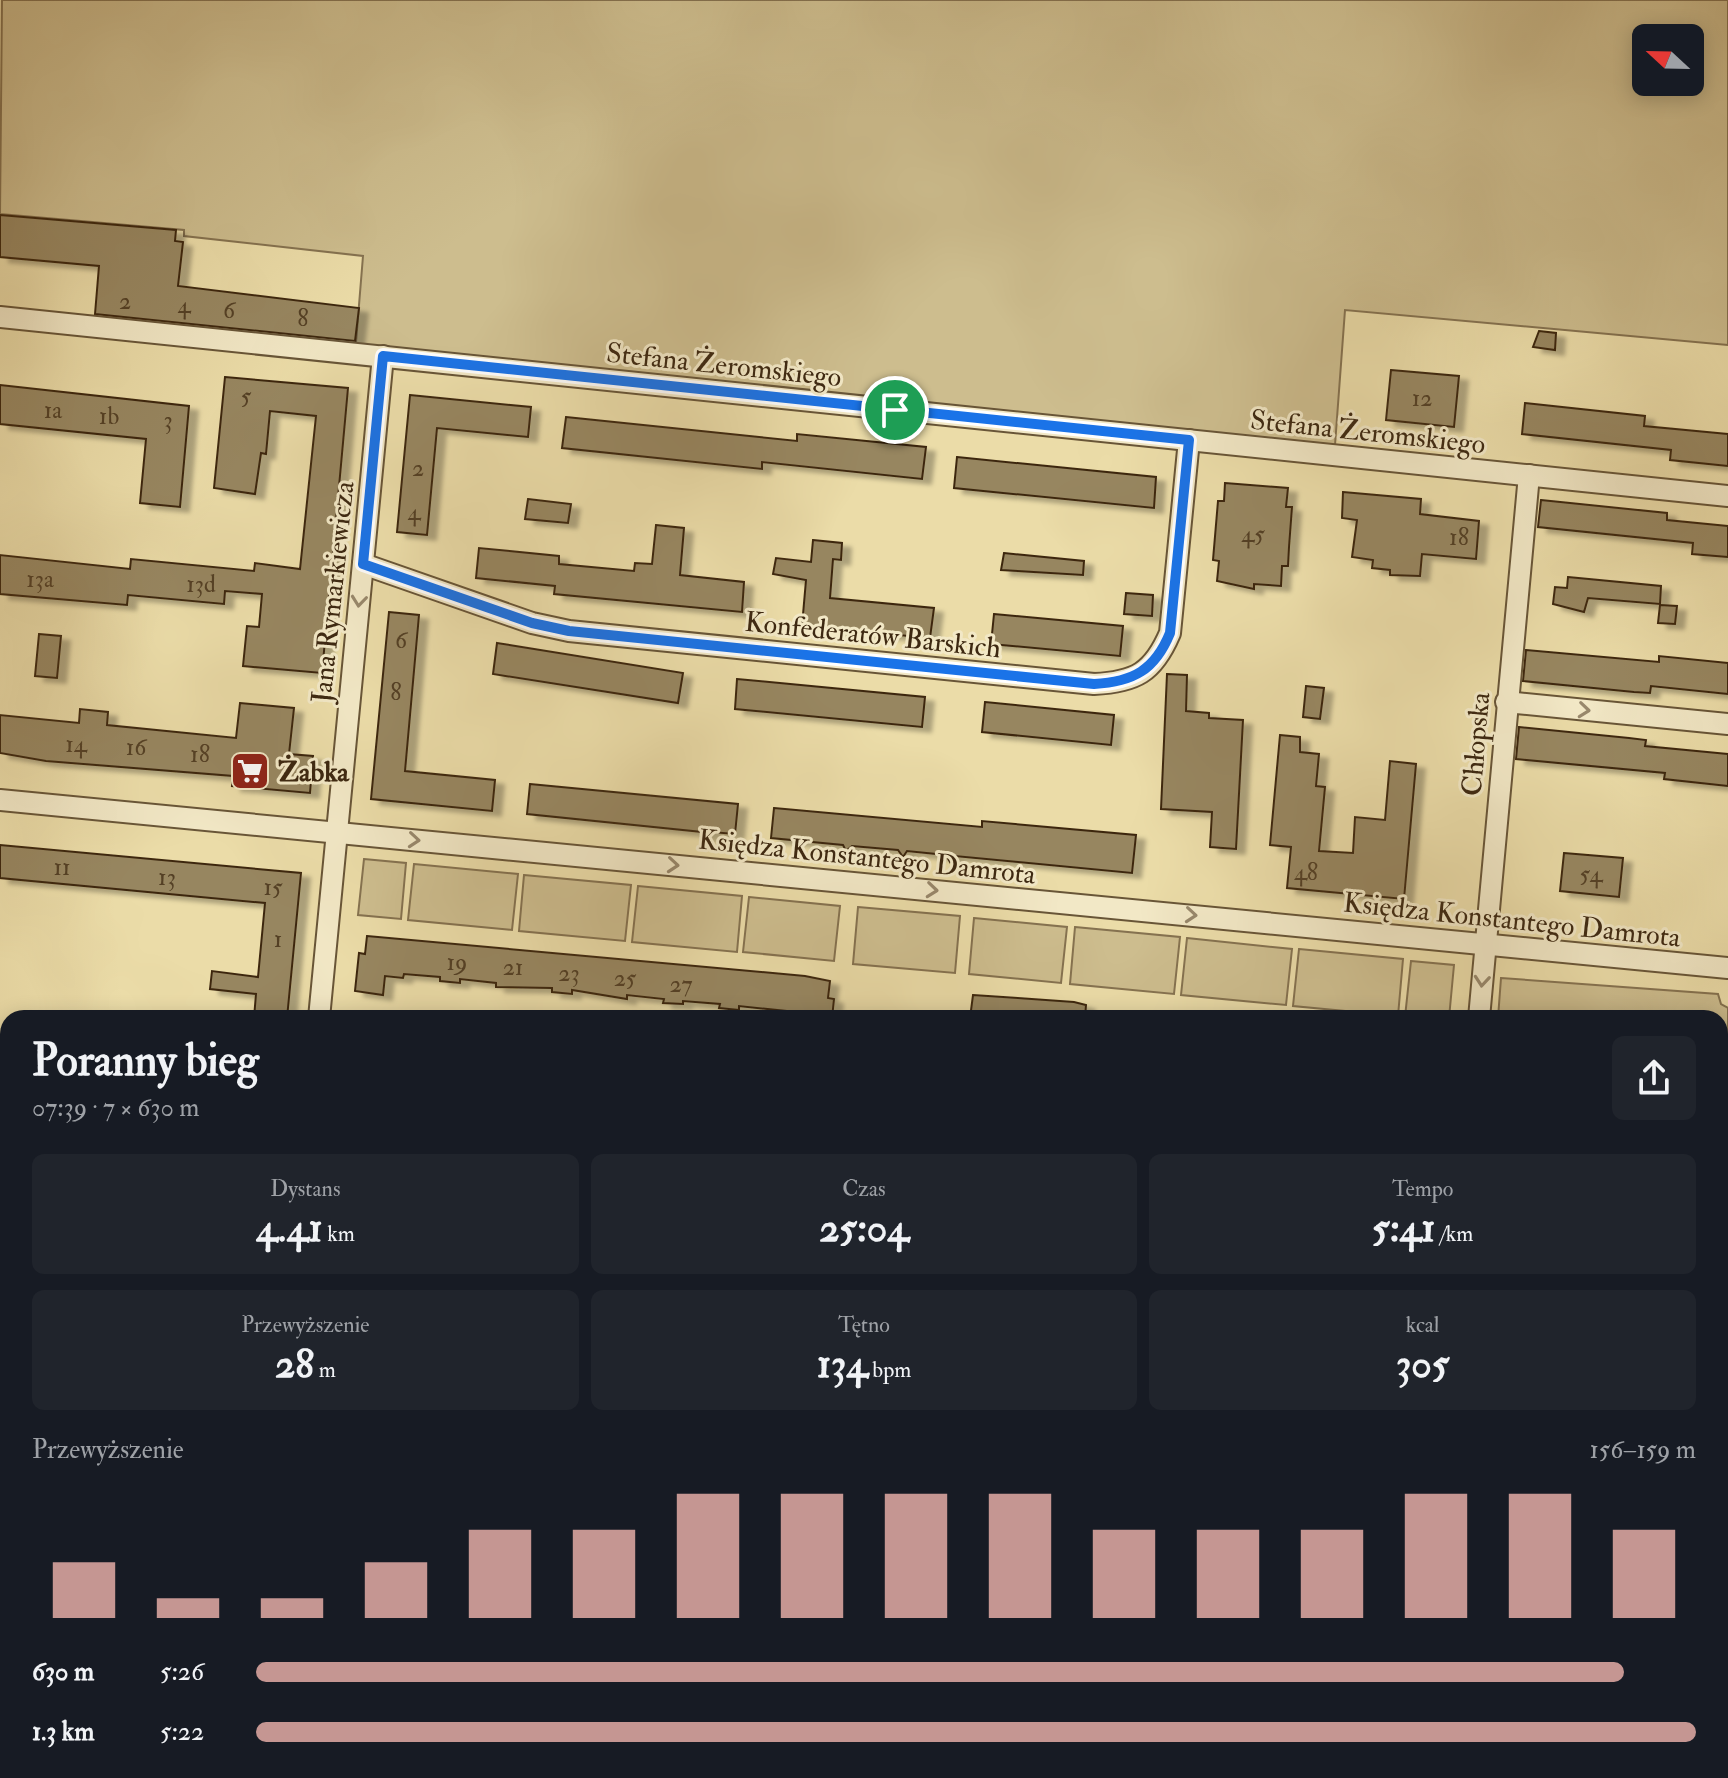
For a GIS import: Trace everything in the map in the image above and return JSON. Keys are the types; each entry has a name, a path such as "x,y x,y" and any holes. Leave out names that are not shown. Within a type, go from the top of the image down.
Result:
{"street":[{"name":"Stefana Żeromskiego","path":"0,317 1728,496"},
{"name":"Jana Rymarkiewicza","path":"320,1010 383,356"},
{"name":"Konfederatów Barskich","path":"363,564 532,623 569,631 1094,684 1122,683 1143,674 1161,655 1170,633 1189,440"},
{"name":"Chłopska","path":"1480,1010 1529,475"},
{"path":"1506,702 1728,724"},
{"name":"Księdza Konstantego Damrota","path":"0,800 1728,968"}],"shaded area":[{"path":"2,0 1728,0 1728,345 1345,310 1335,445 364,348 356,342 363,256 184,236 184,230 0,214"},
{"path":"364,859 406,863 401,919 358,915"},
{"path":"414,864 518,874 512,930 408,920"},
{"path":"524,875 631,885 625,941 519,931"},
{"path":"638,886 742,896 737,952 632,942"},
{"path":"749,897 840,906 834,961 743,952"},
{"path":"858,907 960,916 955,973 853,964"},
{"path":"974,918 1067,927 1061,983 969,974"},
{"path":"1075,927 1180,937 1174,994 1070,984"},
{"path":"1187,938 1292,949 1286,1005 1181,995"},
{"path":"1299,949 1403,959 1399,1010 1335,1010 1293,1006"},
{"path":"1411,961 1454,965 1450,1010 1406,1010"},
{"path":"1501,978 1718,994 1721,1004 1728,1008 1728,1010 1499,1010"}],"building":[{"path":"0,215 176,230 175,241 183,242 178,286 359,308 355,341 95,314 99,266 0,257"},
{"path":"1539,331 1556,333 1555,350 1533,347"},
{"path":"1391,370 1459,376 1454,427 1386,420"},
{"path":"225,377 348,388 322,673 243,666 247,626 259,627 262,594 225,591 224,604 128,595 127,605 0,594 0,555 130,569 131,559 254,571 255,563 300,569 316,416 270,411 266,454 261,453 255,494 214,488"},
{"path":"0,385 189,406 180,507 140,503 146,439 0,424"},
{"path":"410,395 531,407 528,437 437,428 427,535 397,532"},
{"path":"1525,403 1645,416 1644,426 1728,434 1728,466 1670,460 1671,450 1522,434"},
{"path":"566,417 797,441 797,434 926,447 922,479 762,462 762,469 562,448"},
{"path":"957,457 1156,477 1154,508 954,488"},
{"path":"1225,483 1288,488 1286,507 1292,507 1288,566 1282,566 1281,586 1254,584 1254,589 1217,581 1219,561 1213,560 1218,501 1224,501"},
{"path":"1343,492 1421,499 1420,514 1479,521 1476,559 1422,554 1420,576 1390,575 1390,570 1372,568 1373,560 1352,557 1357,520 1342,518"},
{"path":"528,499 571,504 568,523 525,519"},
{"path":"1541,500 1667,513 1667,520 1728,526 1728,557 1692,554 1693,543 1538,527"},
{"path":"656,525 684,528 680,575 744,582 742,612 554,594 555,586 476,578 479,548 559,556 559,564 634,571 635,563 652,564"},
{"path":"813,540 842,543 841,560 833,559 830,598 934,608 930,638 802,626 806,580 773,574 776,558 811,562"},
{"path":"1004,553 1084,561 1083,575 1001,570"},
{"path":"1568,577 1661,586 1660,604 1588,598 1584,612 1553,604 1555,587 1567,588"},
{"path":"1126,593 1153,595 1152,616 1124,614"},
{"path":"1660,605 1677,606 1675,624 1658,623"},
{"path":"389,612 419,615 405,771 495,780 492,811 371,799"},
{"path":"994,614 1123,626 1120,656 991,644"},
{"path":"39,634 61,636 57,678 35,676"},
{"path":"497,643 683,673 678,703 493,674"},
{"path":"1526,650 1659,662 1659,656 1728,663 1728,694 1651,686 1650,693 1634,692 1523,681"},
{"path":"1167,674 1187,675 1186,711 1209,713 1209,718 1243,720 1236,849 1210,847 1212,812 1161,809"},
{"path":"737,679 925,697 922,727 735,709"},
{"path":"1306,686 1324,688 1320,719 1303,717"},
{"path":"985,702 1114,715 1111,745 982,732"},
{"path":"240,703 294,708 289,754 313,756 310,793 232,786 233,776 46,761 0,753 0,715 79,723 80,709 108,712 107,725 236,738"},
{"path":"1519,727 1646,740 1645,746 1728,754 1728,786 1664,779 1665,773 1516,759"},
{"path":"1280,735 1300,737 1300,752 1319,754 1316,786 1325,787 1319,851 1353,853 1355,817 1385,820 1390,761 1416,764 1404,899 1287,888 1291,847 1270,845"},
{"path":"530,784 738,804 735,834 711,832 705,837 702,832 527,814"},
{"path":"774,808 982,827 982,821 1136,835 1132,873 955,856 950,862 946,855 907,851 903,857 898,850 852,846 846,851 843,845 771,838"},
{"path":"0,845 301,873 288,1010 255,1010 256,994 210,989 212,971 258,977 265,903 0,878"},
{"path":"1564,853 1623,858 1619,897 1560,891"},
{"path":"367,936 805,976 830,981 828,998 834,999 833,1010 739,1006 739,1010 719,1008 720,1004 663,1003 664,999 627,995 627,999 572,990 572,994 552,992 552,988 496,987 496,983 460,979 460,983 440,981 440,977 404,974 403,978 385,976 383,995 355,991 359,953 365,954"},
{"path":"973,995 1086,1005 1086,1010 971,1010"}],"place":[{"name":"Żabka","path":"250,771"}],"route":[{"path":"383,356 895,410 1189,440 1175,610 1161,655 1143,674 1122,683 1094,684 569,631 532,623 363,564 383,356"}]}
